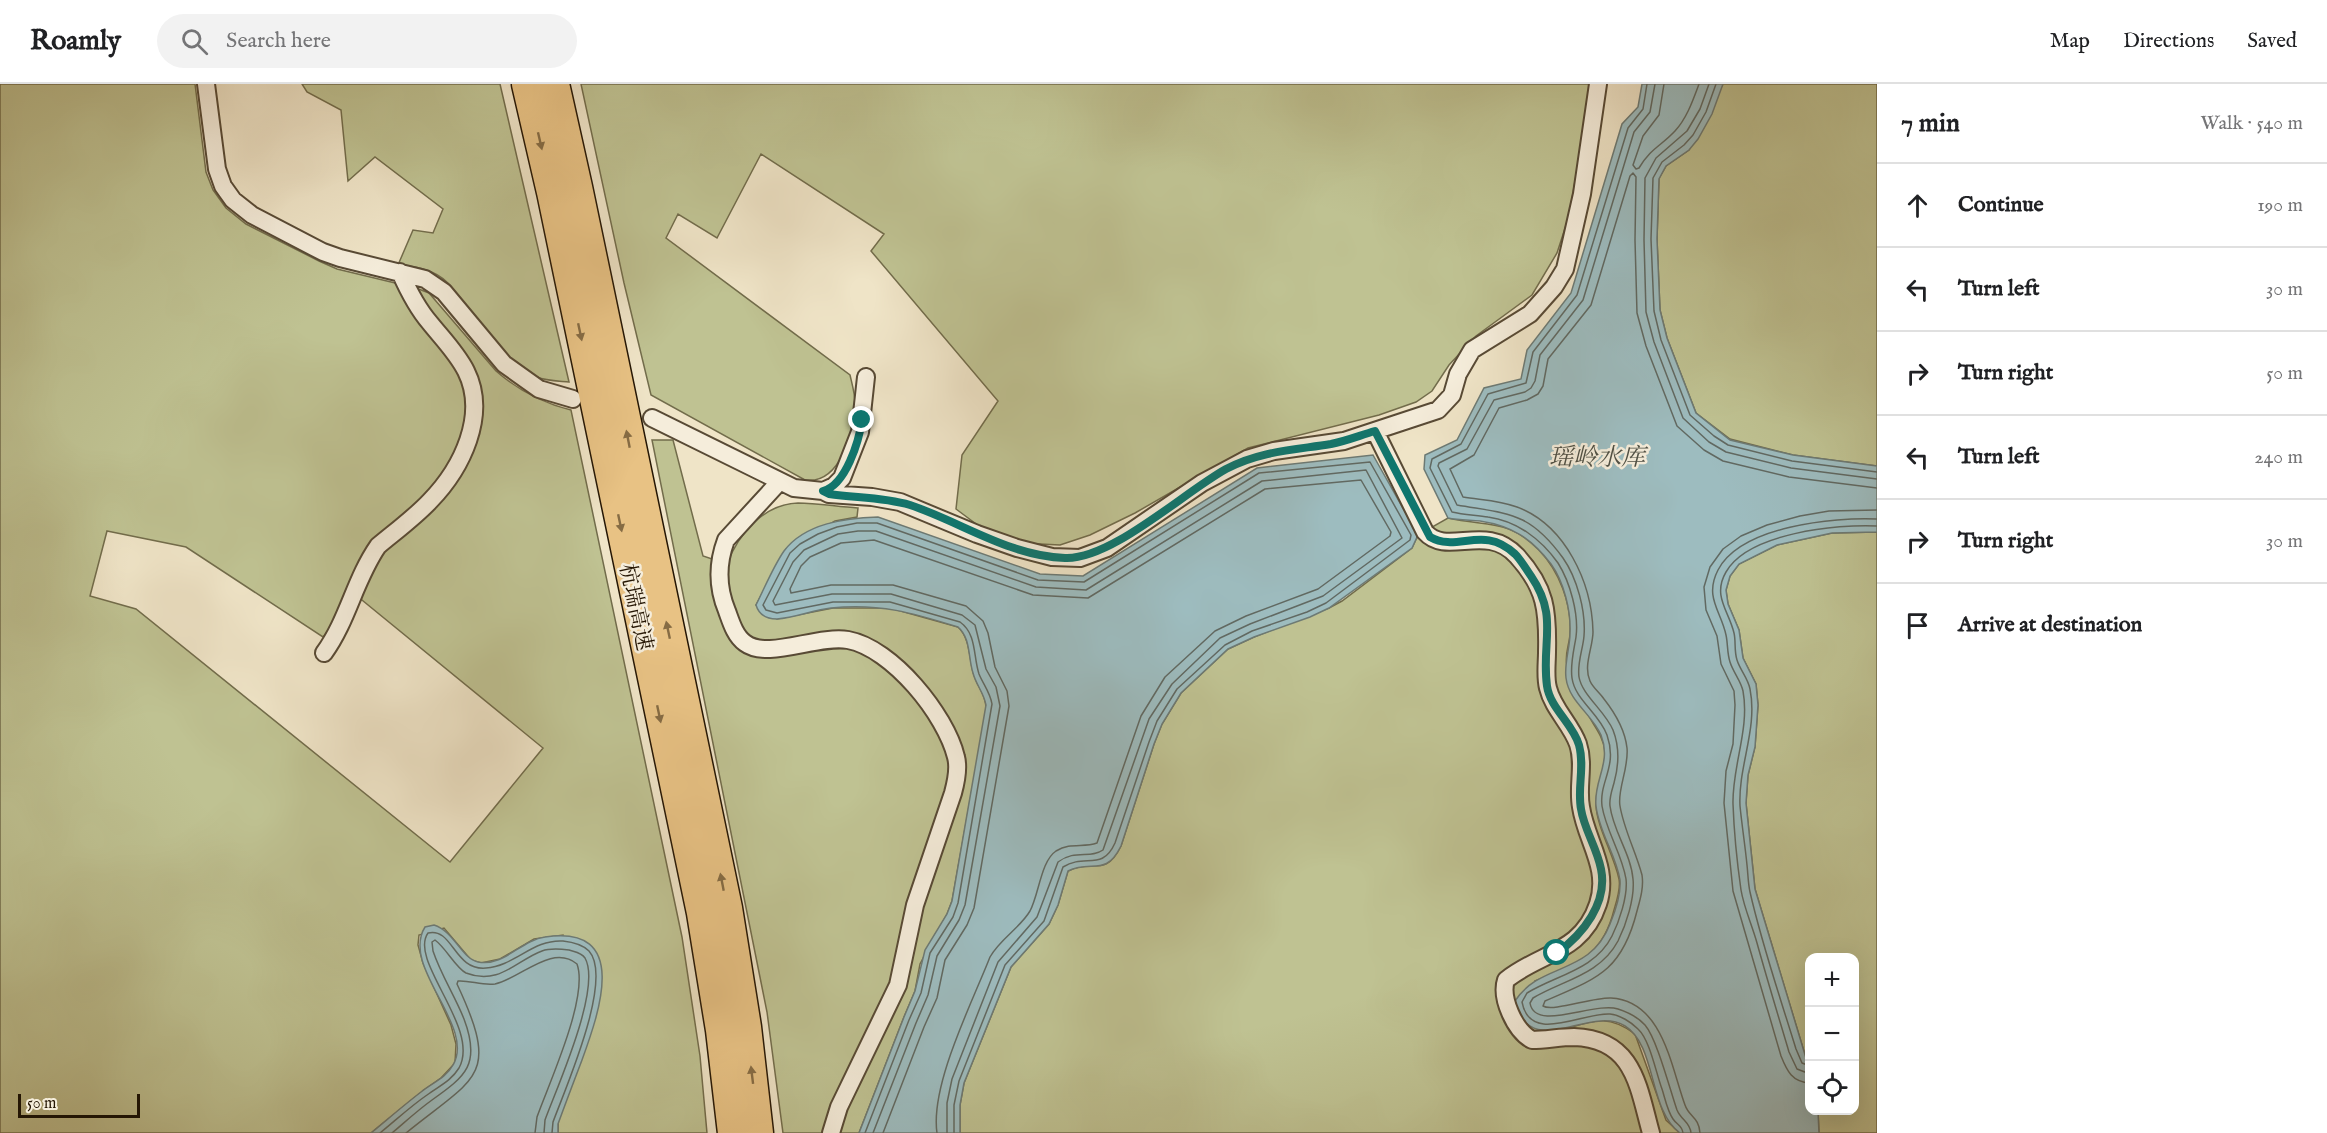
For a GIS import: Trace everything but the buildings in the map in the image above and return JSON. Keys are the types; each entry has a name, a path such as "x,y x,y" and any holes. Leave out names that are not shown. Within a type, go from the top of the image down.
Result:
{"highway":[{"name":"杭瑞高速","path":"527,84 552,192 699,901 721,1030 733,1133"},
{"name":"杭瑞高速","path":"554,84 727,908 746,1027 758,1133"}],"street":[{"path":"206,84 217,169 223,186 233,201 252,215 323,252 424,279 444,292 504,364 539,389 573,399"},
{"path":"652,418 795,488 900,502 1017,548 1052,557 1080,558 1107,548 1203,483 1247,459 1274,451 1344,441 1438,410 1443,406 1452,395 1467,355 1478,345 1530,314 1554,287 1565,269 1582,194 1598,84"},
{"path":"324,653 334,639 359,579 372,555 378,546 430,501 444,485 465,449 472,426 472,392 465,370 421,312 400,272"},
{"path":"823,491 834,486 842,478 860,432 866,377"},
{"path":"1375,431 1430,537 1443,542 1478,539 1498,543 1516,555 1543,597 1548,617 1547,687 1552,700 1579,746 1582,768 1579,796 1581,810 1601,869 1602,883 1598,904 1584,929 1557,953 1518,970 1506,980 1505,1001 1521,1031 1532,1040 1574,1037 1596,1040 1621,1053 1630,1064 1652,1133"},
{"path":"780,481 726,540 722,550 719,585 722,599 737,634 744,643 766,650 830,639 848,640 864,646 893,665 932,705 957,758 953,793 915,905 898,985 839,1107 831,1133"}],"green space":[{"path":"0,84 195,84 206,172 213,190 226,208 246,224 337,269 429,293 496,371 531,395 571,410 682,937 700,1056 707,1133 558,1133 563,935 534,939 500,959 481,963 471,960 444,928 419,935 418,945 423,963 451,1025 456,1044 455,1063 441,1078 371,1133 0,1133","holes":["107,531 186,547 323,637 357,596 543,748 450,862 136,609 90,596"]},
{"path":"302,84 500,84 569,382 544,379 527,372 488,337 463,308 452,288 441,277 421,268 398,265 413,230 433,233 443,209 375,157 348,181 341,110 307,92"},
{"path":"581,84 1592,84 1569,216 1557,253 1532,295 1476,336 1449,365 1432,391 1416,402 1379,415 1248,448 1135,513 1090,535 1060,545 1020,543 991,535 956,509 962,455 998,401 871,251 884,234 761,154 717,238 678,214 666,238 850,375 855,396 854,415 843,454 828,474 817,479 805,480 651,395"},
{"path":"1723,84 1877,84 1877,466 1793,455 1730,439 1696,413 1667,338 1660,310 1657,239 1659,178 1666,166 1689,150"},
{"path":"652,440 673,440 703,556 727,564 745,532 763,515 774,509 798,503 858,508 857,517 835,521 786,549 756,605 777,619 833,608 890,608 958,627 967,642 973,672 985,701 986,712 952,901 920,964 915,991 859,1133 783,1133 767,1012"},
{"path":"1448,518 1496,525 1517,533 1528,540 1546,558 1563,589 1570,622 1567,665 1578,694 1604,745 1604,765 1596,805 1599,823 1617,870 1619,886 1609,926 1595,949 1575,963 1535,981 1569,1028 1603,1021 1618,1024 1635,1034 1666,1120 1680,1133 960,1133 960,1105 964,1083 1011,967 1049,924 1058,905 1068,871 1084,866 1104,865 1115,856 1121,846 1162,724 1181,693 1228,649 1342,601 1412,548 1418,535"},
{"path":"1877,532 1877,1133 1819,1133 1818,1115 1859,1115 1859,953 1805,953 1805,1055 1755,889 1746,803 1748,775 1755,747 1758,705 1756,684 1743,658 1739,630 1728,604 1726,590 1730,576 1739,564 1777,545 1832,533"}],"water":[{"name":"瑶岭水库","path":"1642,84 1723,84 1712,114 1698,139 1689,150 1666,166 1659,179 1657,239 1660,310 1667,338 1696,413 1730,440 1793,455 1877,466 1877,532 1832,533 1777,545 1739,564 1730,576 1726,590 1728,604 1739,630 1743,658 1756,684 1758,705 1755,747 1748,775 1746,803 1755,889 1805,1055 1805,1115 1818,1115 1819,1133 1680,1133 1670,1123 1662,1109 1643,1048 1635,1035 1625,1026 1611,1021 1547,1030 1533,1028 1523,1019 1515,1001 1525,989 1538,980 1578,961 1590,952 1601,941 1616,908 1620,880 1600,825 1596,806 1604,745 1597,728 1571,694 1568,686 1566,661 1570,624 1566,597 1556,571 1536,547 1511,530 1491,523 1448,518 1424,469 1425,455 1457,440 1484,388 1521,379 1527,350 1571,293 1622,124 1638,107"},
{"path":"1373,455 1418,535 1412,548 1329,608 1228,649 1181,693 1162,724 1121,846 1115,856 1104,865 1068,871 1058,905 1049,924 1011,967 964,1083 960,1105 960,1133 859,1133 915,991 925,950 947,914 952,901 986,705 971,667 965,637 958,627 881,608 831,608 777,619 761,614 756,605 784,551 803,534 815,528 840,521 878,517 1040,574 1083,576 1257,468"},
{"path":"434,925 447,933 467,956 478,962 496,961 536,939 545,937 572,937 589,944 599,958 602,976 595,1019 558,1124 558,1133 371,1133 443,1077 453,1065 457,1050 455,1033 422,960 420,943 425,927"}],"route":[{"path":"862,420 860,432 842,478 834,486 823,491 843,496 872,497 900,502 1017,548 1065,558 1080,558 1100,552 1203,483 1247,459 1274,451 1344,441 1375,431 1425,532 1430,537 1443,542 1478,539 1498,543 1516,555 1543,597 1548,617 1547,687 1552,700 1579,746 1582,768 1579,796 1581,810 1601,869 1602,883 1598,904 1588,923 1557,953"}]}
